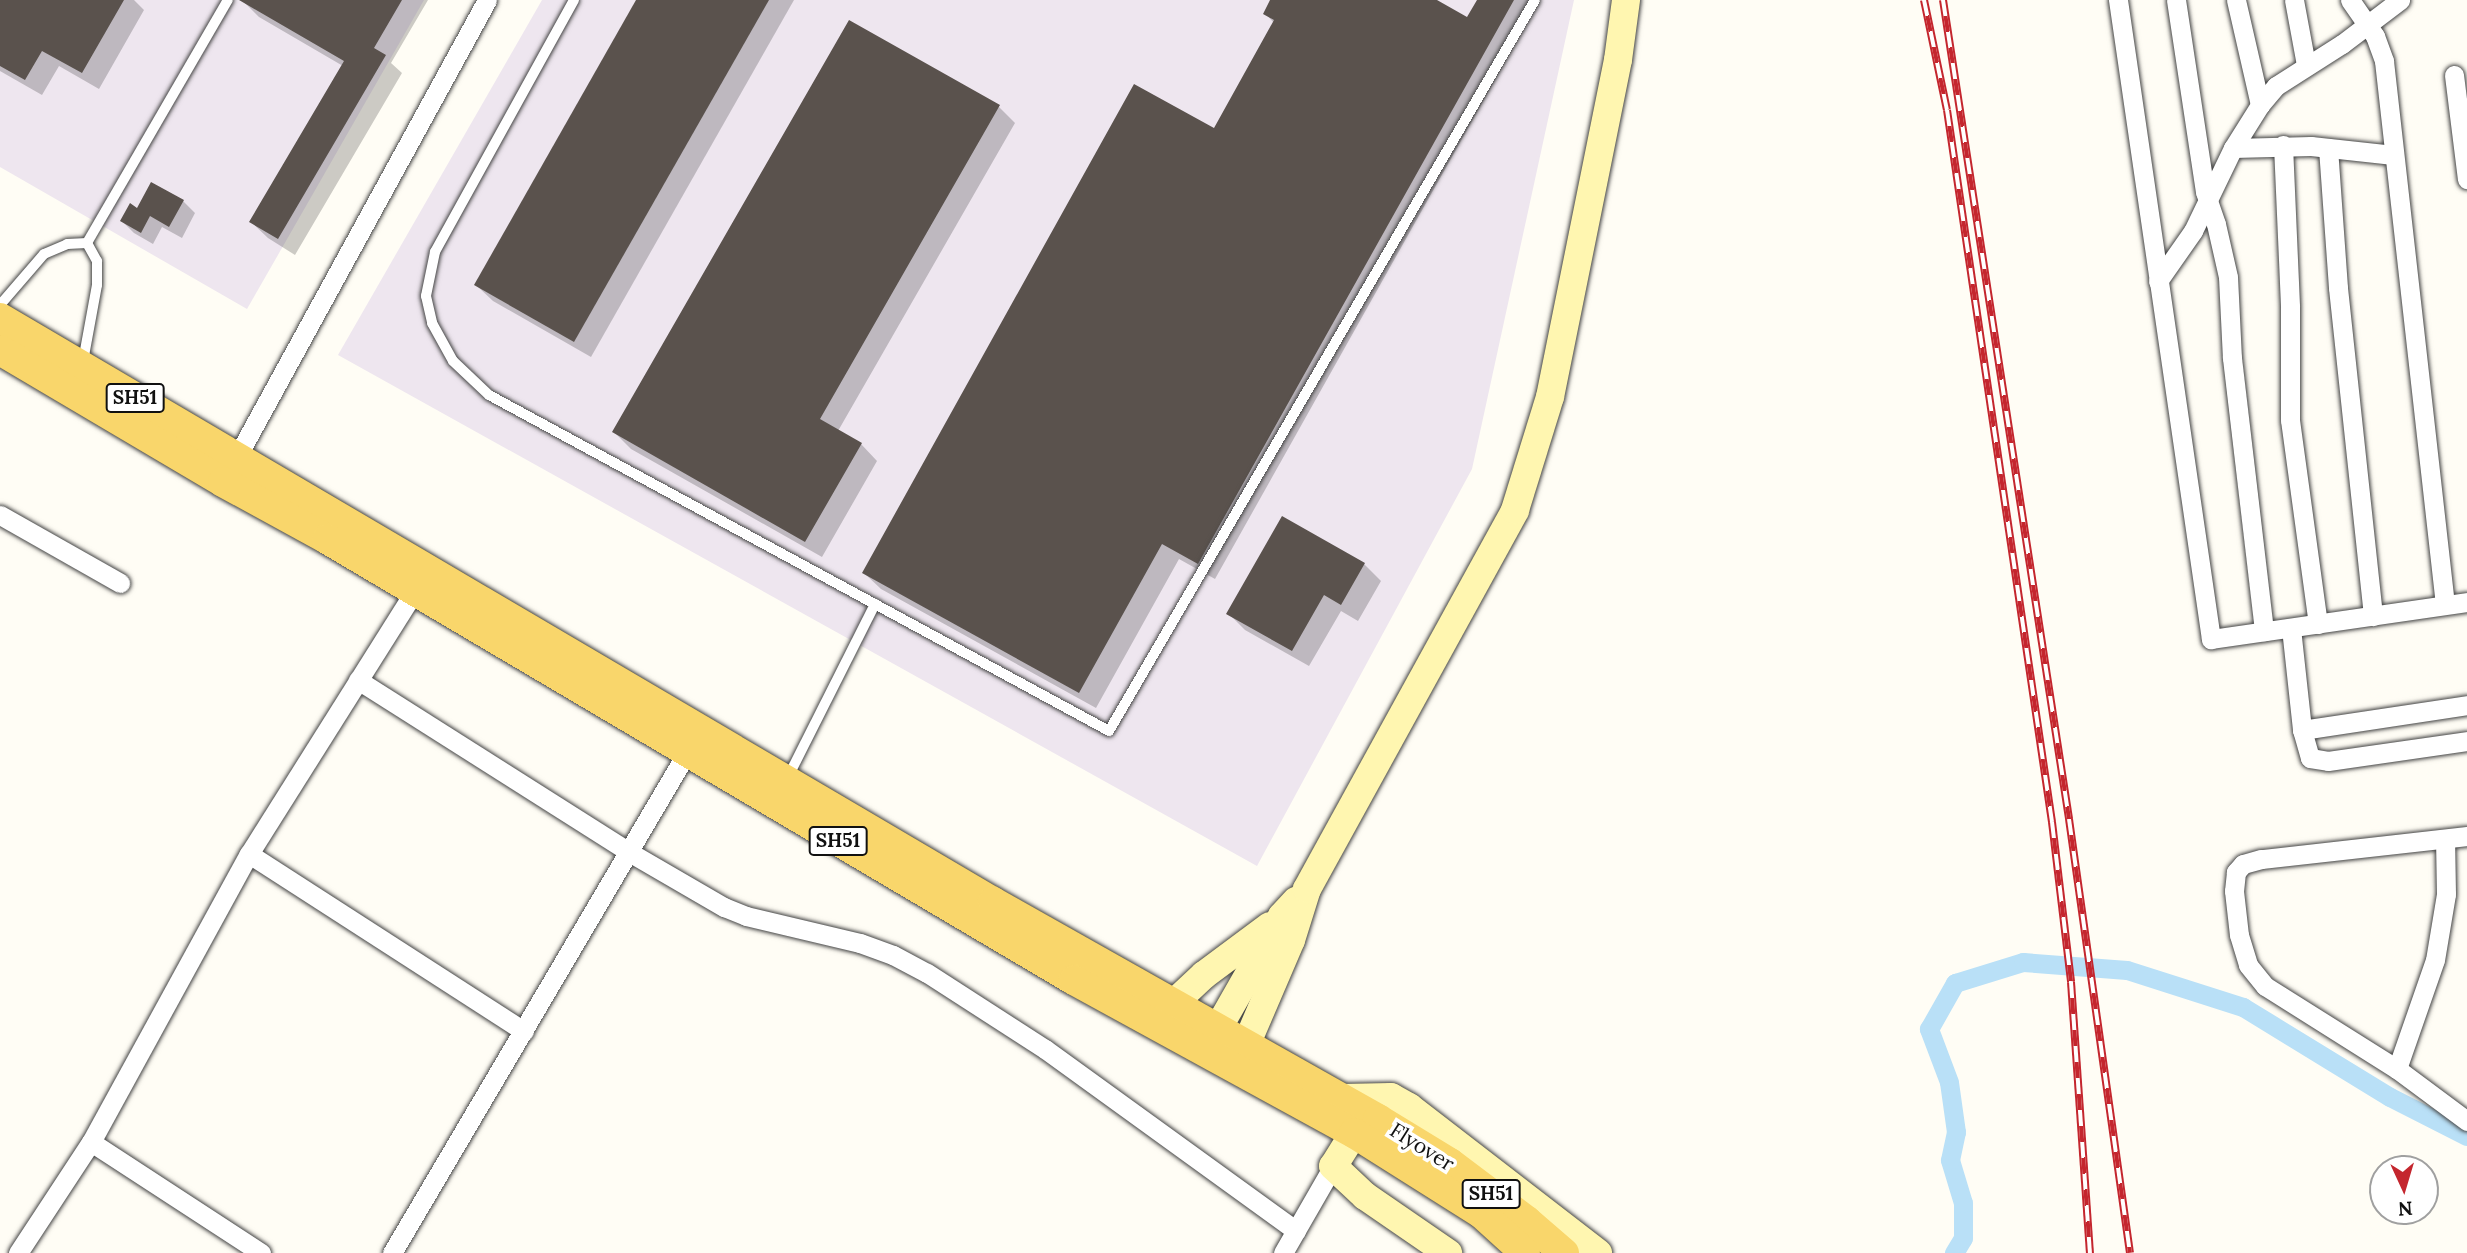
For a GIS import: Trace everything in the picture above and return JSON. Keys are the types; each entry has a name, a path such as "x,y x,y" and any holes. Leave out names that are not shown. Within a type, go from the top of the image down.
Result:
{"main road":[{"name":"SH51","path":"0,318 82,368 231,469 694,741 1074,980 1354,1133"},
{"name":"SH51","path":"0,350 231,469"},
{"name":"SH51","path":"337,530 414,592 694,741 788,779 993,902 1342,1098"},
{"name":"Flyover","path":"1342,1098 1450,1163 1564,1253"},
{"name":"Flyover","path":"1354,1133 1482,1214 1525,1253"}],"street":[{"path":"231,469 487,0"},
{"path":"1245,1045 1291,940 1307,889 1515,510 1550,397 1618,60 1626,0"},
{"path":"2118,0 2211,639 2467,602"},
{"path":"2176,0 2207,203 2216,224 2228,277 2231,358 2264,631"},
{"path":"2236,0 2260,105"},
{"path":"2294,0 2306,65"},
{"path":"2350,0 2368,26 2384,61 2445,605"},
{"path":"2158,281 2193,231 2232,148 2276,86 2368,26 2400,0"},
{"path":"2454,75 2467,179"},
{"path":"2232,148 2283,145 2394,155"},
{"path":"2283,145 2290,307 2290,420 2318,624"},
{"path":"2328,148 2338,288 2373,616"},
{"path":"0,515 120,583"},
{"path":"18,1253 91,1142 249,854 414,592"},
{"path":"2291,628 2302,724 2306,751 2310,758 2317,761 2467,741"},
{"path":"358,680 685,887 746,916 837,935 893,955 927,972 1045,1049 1296,1231"},
{"path":"2302,724 2467,705"},
{"path":"392,1253 694,741"},
{"path":"2467,836 2261,859 2243,864 2236,872 2234,891 2239,935 2248,965 2265,986 2397,1069 2467,1121"},
{"path":"2397,1069 2435,960 2446,894 2445,839"},
{"path":"249,854 524,1031"},
{"path":"1174,1003 1204,975 1282,916 1307,889"},
{"path":"1217,1030 1282,916"},
{"path":"1342,1098 1391,1097 1409,1107 1598,1253"},
{"path":"1283,1253 1354,1133"},
{"path":"91,1142 261,1253"},
{"path":"1333,1166 1365,1196 1448,1253"}],"lane":[{"path":"86,243 228,0"},
{"path":"574,0 435,253 426,296 432,323 453,361 489,395 1110,731 1535,0"},
{"path":"0,305 44,254 67,244 86,243"},
{"path":"82,368 97,285 97,261 86,243"},
{"path":"788,779 875,604"}],"shaded area":[{"path":"0,0 424,0 247,309 0,167"},
{"path":"542,0 1574,0 1472,469 1257,866 338,355"}],"building":[{"path":"0,0 124,0 82,73 42,51 25,80 0,66"},
{"path":"239,0 402,0 374,48 386,55 278,239 249,222 344,61"},
{"path":"636,0 769,0 574,342 474,285"},
{"path":"1270,0 1437,0 1467,17 1477,0 1514,0 1198,564 1162,544 1079,693 862,573 1134,84 1214,128 1274,20 1263,14"},
{"path":"849,20 1000,105 820,419 862,443 805,542 612,432"},
{"path":"151,182 184,200 169,227 150,216 141,233 120,221 130,203 137,208"},
{"path":"1282,516 1365,563 1341,605 1324,595 1292,651 1226,614"}],"waterway":[{"path":"1954,1253 1963,1238 1963,1203 1950,1160 1956,1132 1949,1082 1929,1029 1955,983 2023,962 2127,970 2243,1007 2390,1097 2467,1136"}],"railway":[{"path":"1924,0 1947,110 2052,822 2071,982 2090,1253"},
{"path":"1943,0 2069,819 2130,1253"}]}
